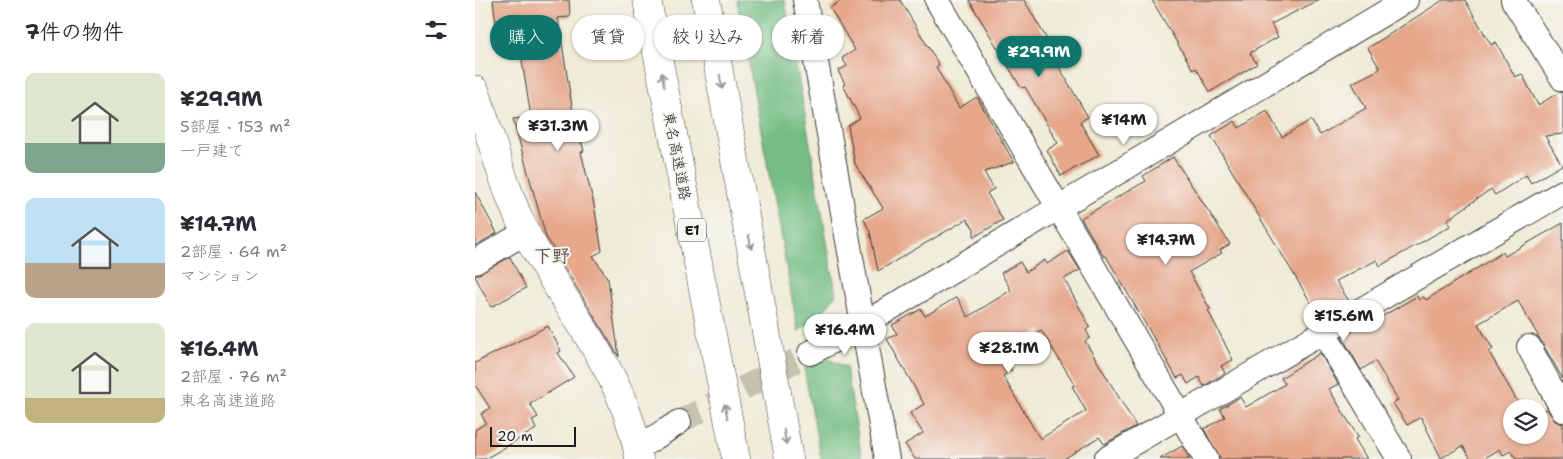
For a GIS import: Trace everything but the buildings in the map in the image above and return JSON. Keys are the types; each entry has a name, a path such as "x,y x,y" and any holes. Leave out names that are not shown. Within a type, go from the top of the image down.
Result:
{"main road":[{"name":"東名高速道路","path":"647,0 736,459"},
{"path":"706,0 789,459"},
{"path":"475,90 526,232 579,320 620,396 638,454"}],"street":[{"path":"805,0 887,459"},
{"path":"937,0 1057,208 1206,459"},
{"path":"810,353 862,325 1406,0"},
{"path":"1517,1 1563,79"},
{"path":"1106,459 1563,192"},
{"path":"475,262 526,232"},
{"path":"1323,332 1399,459"},
{"path":"1529,347 1563,410"},
{"path":"638,454 679,422"}],"green space":[{"path":"737,0 785,0 788,15 772,15 772,60 795,60 836,294 819,317 798,331 748,60 762,60 762,15 740,15"},
{"path":"826,358 846,367 862,459 821,459 804,369"}],"tunnel":[{"path":"679,422 810,353"}],"district":[{"name":"下野","path":"552,256"}]}
